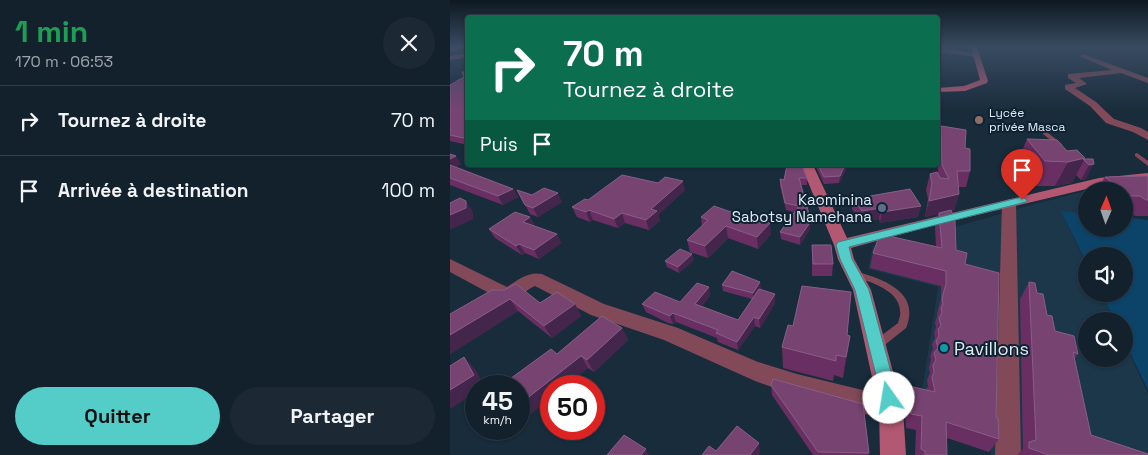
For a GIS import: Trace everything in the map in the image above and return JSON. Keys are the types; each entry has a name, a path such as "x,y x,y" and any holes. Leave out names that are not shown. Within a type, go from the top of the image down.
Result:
{"main road":[{"path":"940,90 965,88 984,80 980,68"},
{"path":"808,167 842,245 846,259 862,290 892,408 893,455"},
{"path":"842,245 1078,184 1148,177"}],"street":[{"path":"1115,68 1148,80"},
{"path":"1122,71 1071,76 1083,84 1068,87 1093,104 1110,121 1137,130 1148,137"},
{"path":"1008,455 1009,203"},
{"path":"450,265 468,273 486,285 508,294 536,279 598,310 671,334 755,371 797,385 892,408"}],"lane":[{"path":"1044,133 1063,147 1066,152"},
{"path":"1137,155 1148,164"},
{"path":"853,273 878,281 899,296 905,310 903,325 877,345"}],"shaded area":[{"path":"1078,193 1078,214 1062,213 1078,247 1078,302 1105,302 1110,312 1078,312 1078,367 1133,367 1133,361 1148,393 1148,455 991,455 991,429 921,398 938,287 868,269 873,245 935,256 945,230"},
{"path":"1061,211 1078,213 1078,238 1132,238 1133,218 1148,220 1148,390 1133,359 1133,312 1110,312 1105,302 1133,302 1133,247 1079,247"}],"building":[{"path":"462,72 465,72 465,138 450,135 450,85 464,77"},
{"path":"941,126 966,130 965,148 970,149 970,171 957,171 959,194 929,201 932,183 930,174 937,172 940,178 949,179 942,165"},
{"path":"1027,139 1057,140 1067,151 1077,150 1085,158 1068,162 1045,161"},
{"path":"1083,159 1093,159 1094,164 1089,165"},
{"path":"450,165 513,189 498,196 450,178"},
{"path":"787,167 803,167 807,178 799,178 811,221 800,237 780,232 799,206 785,203 780,179 784,180"},
{"path":"819,167 844,167 840,176 824,177"},
{"path":"622,175 658,183 665,177 683,181 651,209 657,211 646,220 622,213 614,219 589,210 586,212 572,207 585,199 588,200"},
{"path":"1148,176 1148,200 1140,196 1133,196 1133,182 1111,182 1105,177"},
{"path":"544,188 558,193 533,208 525,205 517,190 532,195"},
{"path":"910,189 921,206 882,212 881,208 862,211 853,199"},
{"path":"460,198 466,201 466,208 450,215 450,203"},
{"path":"714,206 745,217 747,215 770,223 757,237 726,226 705,246 687,240 708,220 701,217"},
{"path":"951,210 955,221 956,250 967,253 965,264 999,273 996,417 998,418 999,439 946,422 947,455 925,455 925,451 921,449 922,416 911,414 909,386 935,392 932,377 934,372 933,365 936,360 934,353 938,348 936,341 939,336 938,329 941,326 939,318 942,313 946,271 873,253 880,234 942,248 939,213"},
{"path":"515,212 530,217 523,222 557,234 534,250 519,244 516,246 489,229"},
{"path":"812,245 831,245 833,264 813,264"},
{"path":"680,249 692,254 678,267 665,261"},
{"path":"732,271 760,282 753,293 722,285"},
{"path":"1029,282 1035,283 1037,293 1043,294 1047,315 1052,316 1055,331 1074,336 1078,354 1073,352 1091,435 1148,455 1049,455 1029,448 1029,442 1036,440"},
{"path":"697,283 709,287 695,304 738,320 759,289 775,294 759,319 754,317 737,342 716,333 718,330 673,313 670,316 642,304 655,292 680,302"},
{"path":"516,284 540,303 557,292 575,304 544,326 510,299 450,335 450,314 492,290 504,290"},
{"path":"802,286 851,292 847,335 850,336 846,357 836,355 836,361 782,347 788,325 793,326"},
{"path":"602,316 622,328 587,360 581,356 557,375 540,375 540,388 530,396 530,375 515,375 551,349 557,354"},
{"path":"464,357 474,375 465,375 465,381 450,390 450,366"},
{"path":"773,379 863,404 869,453 818,452 771,385"},
{"path":"737,426 759,443 750,455 702,455 709,446 716,451"},
{"path":"624,435 646,449 641,455 607,455"}],"place":[{"name":"Lycée privée Masca","path":"979,120"},
{"name":"Kaominina Sabotsy Namehana","path":"882,208"},
{"name":"Pavillons","path":"944,348"}],"route":[{"path":"889,398 862,290 846,259 842,245 1022,200"}]}
